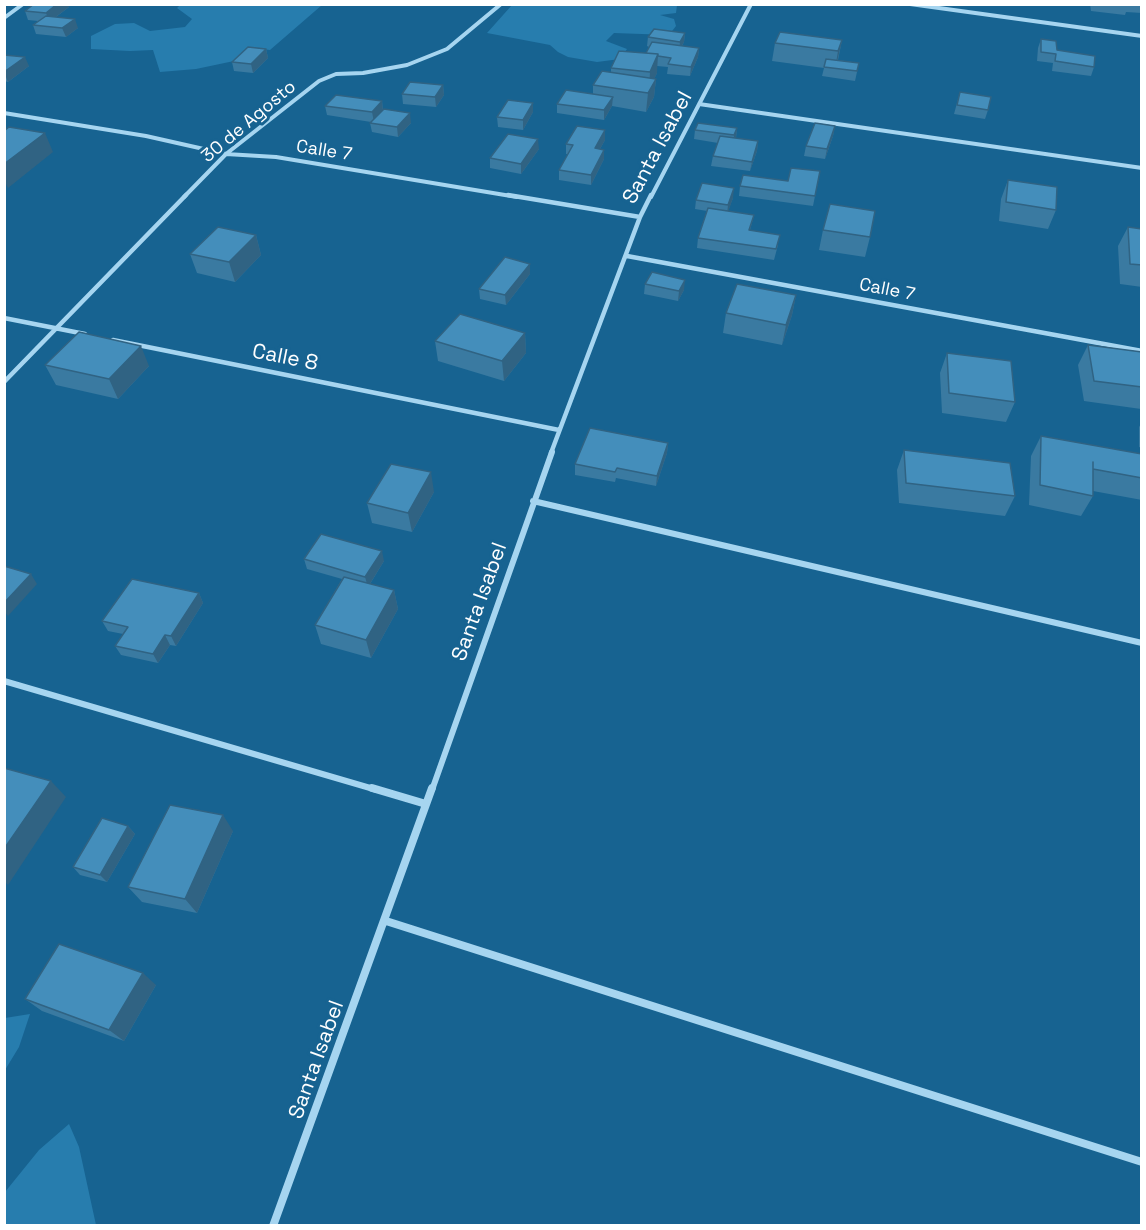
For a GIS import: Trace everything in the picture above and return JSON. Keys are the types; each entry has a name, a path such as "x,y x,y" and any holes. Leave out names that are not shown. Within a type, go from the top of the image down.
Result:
{"street":[{"path":"4,18 23,4"},
{"name":"30 de Agosto","path":"4,382 226,154 320,81 336,74 363,73 407,65 447,49 501,4"},
{"name":"Santa Isabel","path":"273,1226 386,921 533,501 640,217 751,4"},
{"path":"910,4 1142,36"},
{"path":"699,104 1142,168"},
{"name":"Calle 7","path":"4,113 146,136 226,154 276,157 640,217"},
{"name":"Calle 7","path":"627,256 1142,351"},
{"path":"4,318 91,335"},
{"name":"Calle 8","path":"103,338 559,430"},
{"path":"533,501 1142,643"},
{"path":"4,681 426,804"},
{"path":"386,921 1142,1162"}],"shaded area":[{"path":"180,5 322,5 270,50 249,47 234,61 196,69 160,72 153,50 91,49 91,36 115,24 134,23 150,31 185,27 192,19 177,8"},
{"path":"512,5 677,5 676,13 660,15 674,19 676,26 669,35 614,33 606,41 627,49 620,59 597,62 568,57 550,45 487,33"},
{"path":"30,1014 19,1047 5,1070 5,1018"},
{"path":"69,1124 79,1147 96,1225 5,1225 5,1192 39,1150"}],"building":[{"path":"34,4 57,4 46,13 25,11"},
{"path":"46,16 75,19 62,28 33,25"},
{"path":"654,29 685,33 680,42 648,37"},
{"path":"780,32 842,40 838,51 775,43"},
{"path":"1041,39 1056,41 1057,50 1095,56 1094,67 1055,61 1056,54 1041,52"},
{"path":"652,42 699,48 691,67 668,64 671,58 646,53"},
{"path":"248,47 266,49 251,64 232,62"},
{"path":"619,51 658,54 650,72 611,68"},
{"path":"4,55 25,57 4,72"},
{"path":"826,59 859,63 857,71 824,67"},
{"path":"602,71 656,79 648,93 593,85"},
{"path":"410,82 443,85 435,97 402,94"},
{"path":"566,90 613,97 604,110 557,104"},
{"path":"960,92 991,97 988,110 957,105"},
{"path":"336,95 382,101 372,112 325,106"},
{"path":"508,100 533,103 523,120 497,117"},
{"path":"384,109 410,113 397,127 370,123"},
{"path":"698,123 737,128 734,135 695,130"},
{"path":"815,123 835,126 827,149 806,146"},
{"path":"577,126 605,130 595,148 604,150 591,175 559,170 573,145 566,144"},
{"path":"9,127 45,133 4,164 4,131"},
{"path":"508,134 538,139 521,164 490,158"},
{"path":"720,136 758,141 752,162 713,156"},
{"path":"791,168 820,171 815,196 740,186 743,175 788,181"},
{"path":"1008,180 1057,187 1056,210 1006,202"},
{"path":"702,183 734,188 728,205 696,200"},
{"path":"830,204 875,211 870,237 823,230"},
{"path":"708,208 754,215 749,230 780,235 776,249 698,238"},
{"path":"218,227 256,235 229,262 190,254"},
{"path":"1128,227 1142,229 1142,265 1130,264"},
{"path":"505,257 530,264 505,295 479,289"},
{"path":"652,272 685,280 679,291 645,284"},
{"path":"737,284 796,295 786,325 726,313"},
{"path":"460,314 525,333 502,361 435,341"},
{"path":"79,332 141,346 109,379 45,365"},
{"path":"1088,345 1142,352 1142,387 1094,381"},
{"path":"947,353 1011,361 1015,402 949,393"},
{"path":"590,428 668,443 657,476 617,468 615,472 575,464"},
{"path":"1041,436 1142,454 1142,478 1093,469 1093,496 1040,485"},
{"path":"904,450 1010,463 1015,496 906,483"},
{"path":"391,464 431,472 408,513 367,503"},
{"path":"321,534 382,551 365,577 304,559"},
{"path":"4,566 31,574 4,603"},
{"path":"344,577 394,590 366,640 315,625"},
{"path":"132,579 199,593 171,636 165,635 153,654 115,646 128,627 102,621"},
{"path":"4,768 51,781 4,849"},
{"path":"170,805 223,815 185,899 128,887"},
{"path":"102,818 128,826 100,875 73,867"},
{"path":"59,944 143,973 109,1030 25,999"}]}
